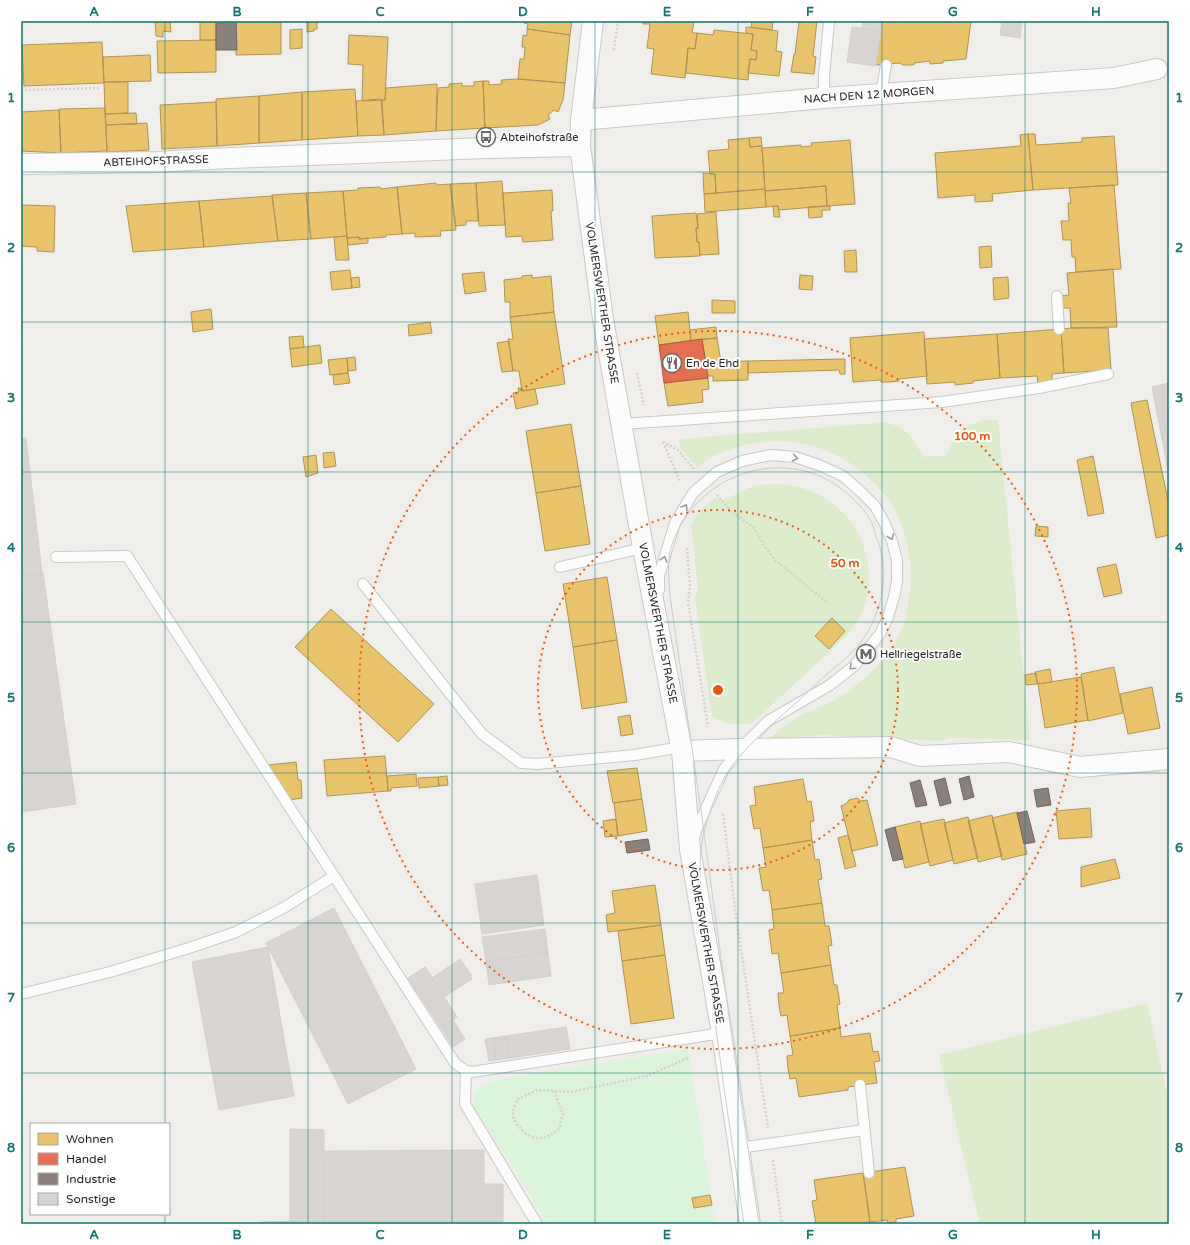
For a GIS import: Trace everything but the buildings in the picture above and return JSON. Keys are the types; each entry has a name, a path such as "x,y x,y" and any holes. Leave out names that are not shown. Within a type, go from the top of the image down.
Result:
{"street":[{"name":"VOLMERSWERTHER STRASSE","path":"593,21 581,120 580,146 603,319 682,749 690,849 722,1033 750,1224"},
{"name":"NACH DEN 12 MORGEN","path":"581,120 824,98 1114,78 1157,69"},
{"name":"ABTEIHOFSTRASSE","path":"23,160 158,162 462,149 580,146"},
{"path":"682,749 891,747 920,756 1009,752 1080,767 1169,759"}],"lane":[{"path":"824,98 824,76 829,21"},
{"path":"881,94 886,65"},
{"path":"1057,296 1059,329"},
{"path":"622,424 942,402 1063,378 1108,374"},
{"path":"662,644 659,576 675,523 693,493 717,472 742,461 771,455 795,457 819,465 843,476 875,506 892,541 897,560 897,581 888,617 880,634 854,666 830,685 768,721 740,749 724,769 697,828 690,849"},
{"path":"560,567 644,548"},
{"path":"56,557 127,556 454,1063 466,1071 472,1072 722,1033"},
{"path":"363,584 482,734 521,763 537,764 682,749"},
{"path":"21,994 110,972 236,932 285,907 334,876"},
{"path":"466,1071 465,1104 537,1224"},
{"path":"860,1085 869,1173"},
{"path":"739,1148 864,1130"}],"path":[{"path":"21,90 101,88"},
{"path":"681,483 663,442 678,450 732,512 753,527 775,560 828,603"},
{"path":"687,547 690,585 688,602 704,707 709,730"},
{"path":"722,809 736,916 759,1059 782,1224"},
{"path":"554,1091 563,1114 559,1129 548,1137 534,1138 515,1122 513,1111 518,1099 537,1090 554,1091 571,1092 647,1076 695,1054"}],"green space":[{"path":"982,420 998,420 1030,740 950,738 940,741 825,735 768,739 799,716 827,704 856,686 880,663 894,645 905,618 910,590 911,578 907,542 894,508 887,498 872,481 855,467 837,456 817,448 797,443 775,441 754,443 717,454 706,460 698,468 680,447 679,439 887,422 910,435 923,457 947,455 954,439 963,428"},
{"path":"776,484 798,487 818,494 827,499 851,522 858,533 867,559 869,573 866,600 862,613 855,625 836,646 752,723 742,725 732,724 712,717 695,599 698,588 691,526 696,515 709,502 716,498 724,500 755,485"},
{"path":"1147,1003 1169,1103 1169,1224 980,1224 939,1055"},
{"path":"688,1049 715,1224 548,1224 473,1105 474,1092 494,1080"}],"tram line":[{"path":"744,1224 716,1026 700,882 701,852 703,837 705,827 723,780 734,763 760,735 846,658 865,637 872,624 881,597 884,568 882,554 871,521 858,504 834,483 828,480 805,471 781,468 757,470 734,477 713,489 695,505 681,525 671,548 669,566 670,596 702,817 704,833 731,1031 759,1224"}],"place":[{"name":"Abteihofstraße","path":"486,137"},
{"name":"En de Ehd","path":"672,363"},
{"name":"Hellriegelstraße","path":"866,654"}]}
